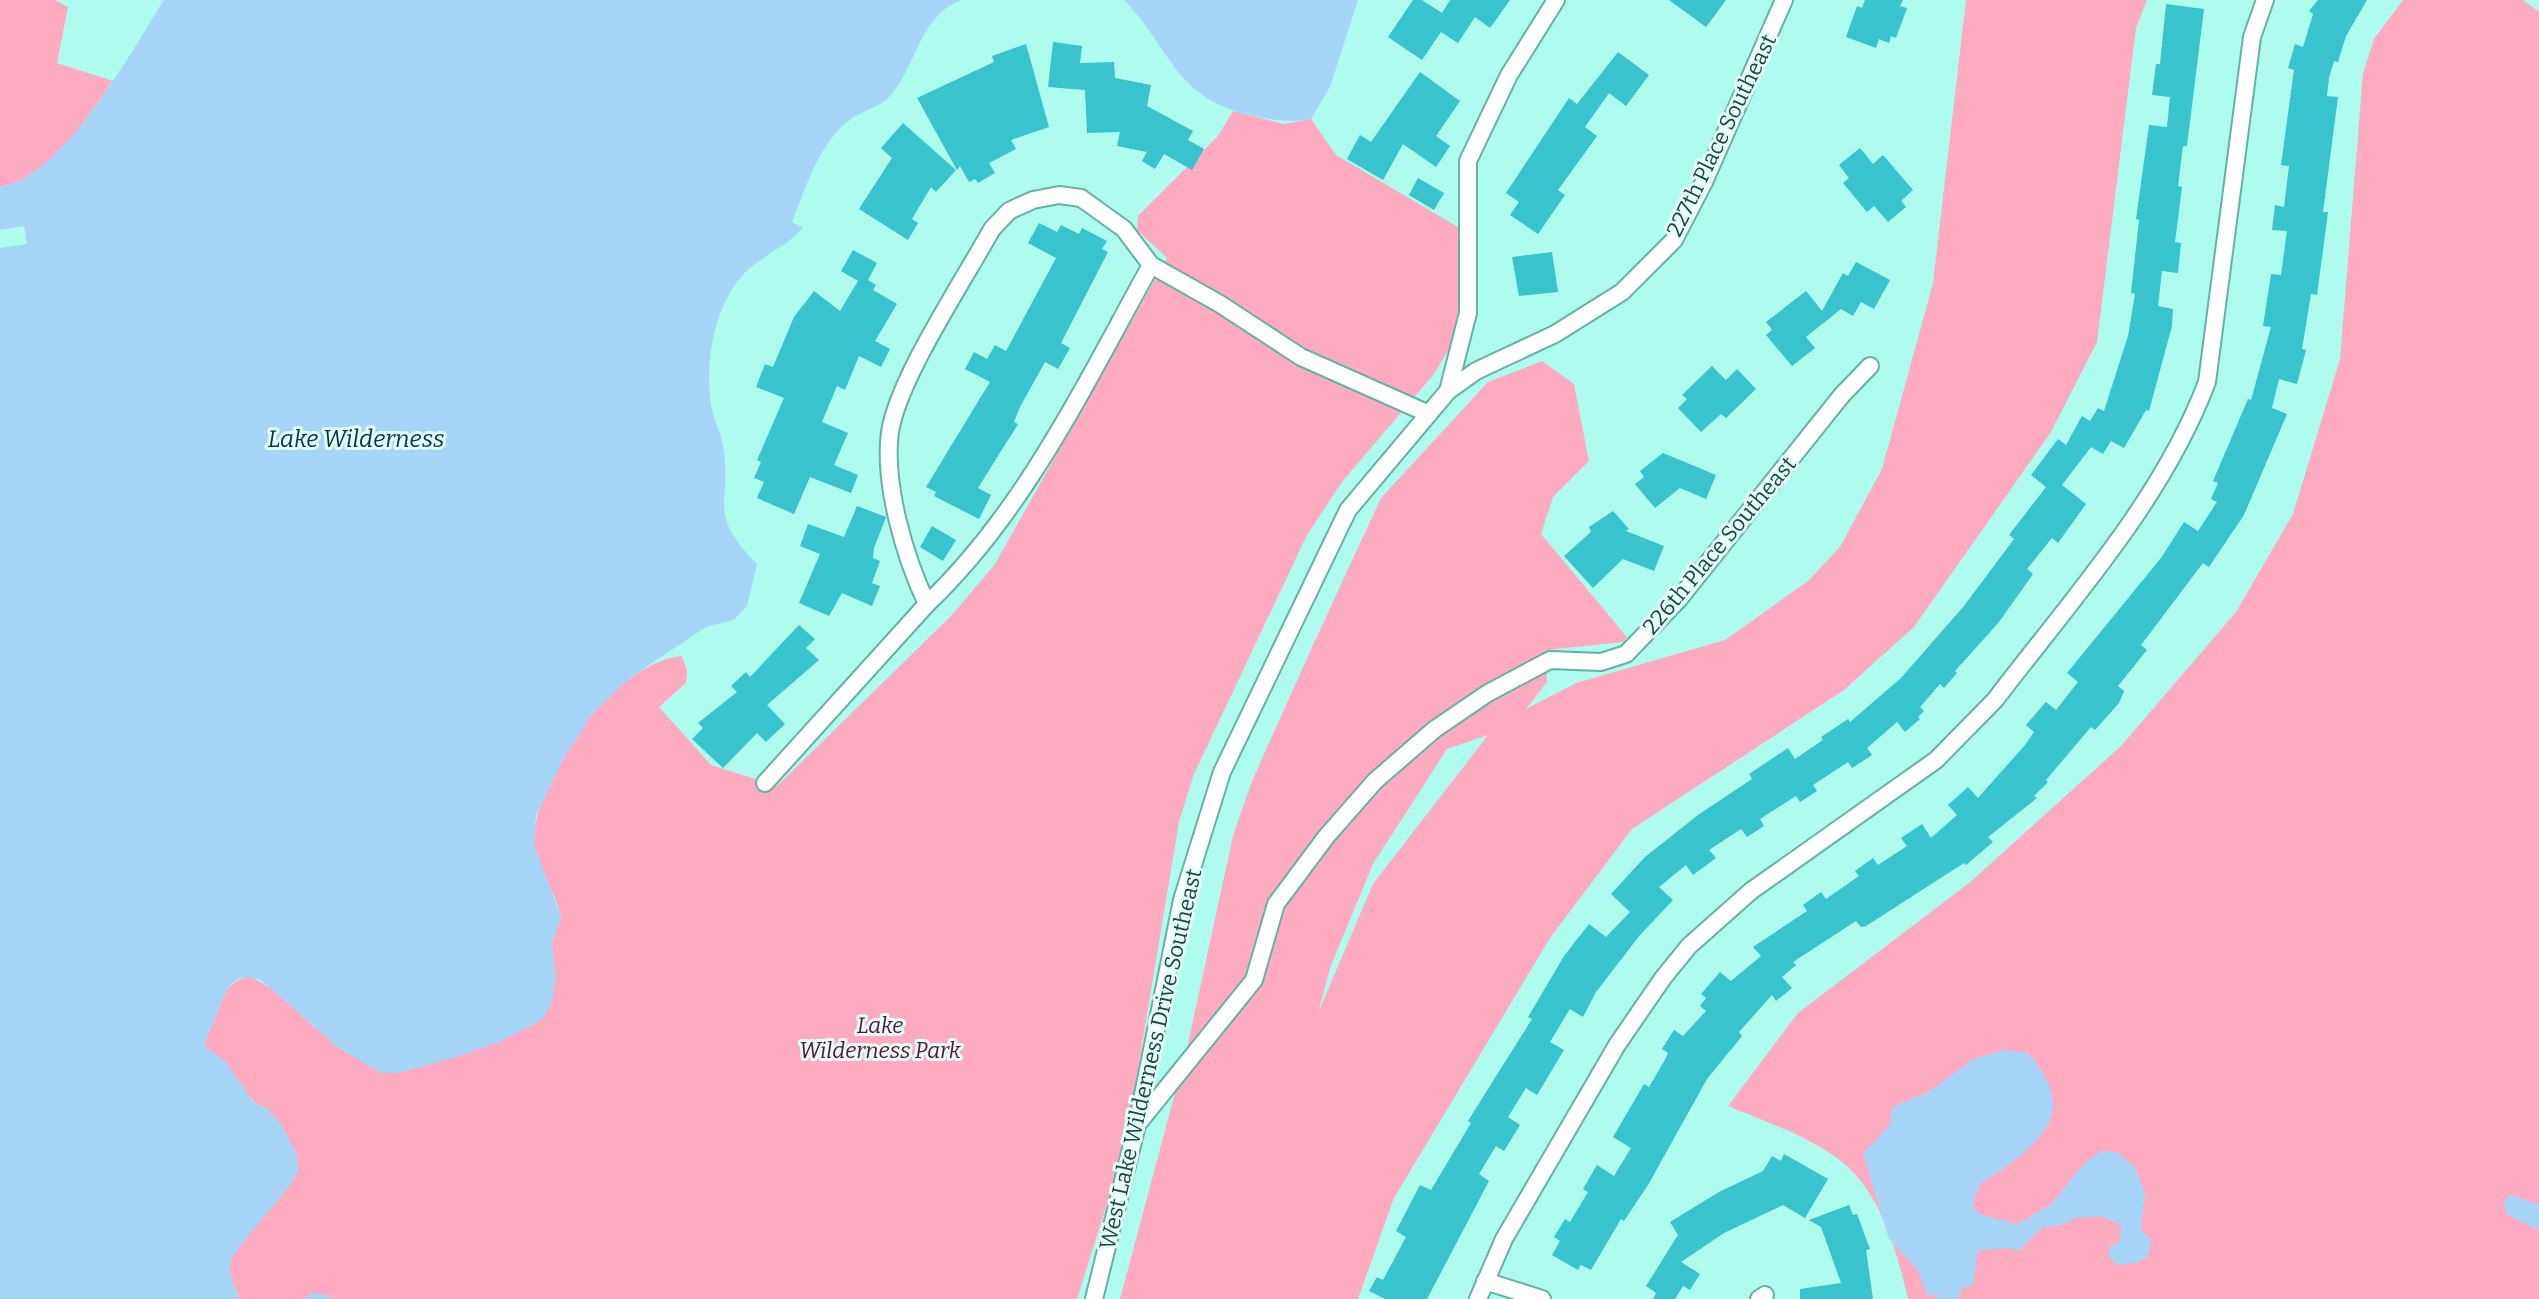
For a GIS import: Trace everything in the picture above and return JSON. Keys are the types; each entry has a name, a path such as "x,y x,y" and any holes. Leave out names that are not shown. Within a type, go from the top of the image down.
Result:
{"street":[{"name":"West Lake Wilderness Drive Southeast","path":"1094,1299 1137,1125 1182,900 1222,772 1348,510 1448,391 1468,313 1468,161 1502,87 1556,0"},
{"name":"227th Place Southeast","path":"1448,391 1476,371 1555,334 1622,292 1674,240 1784,0"},
{"path":"1478,1299 1504,1239 1617,1045 1663,978 1721,914 1936,760 1966,731 1995,700 2165,472 2192,422 2207,382 2252,37 2265,0"},
{"path":"927,604 907,554 892,480 890,432 910,377 992,229 1009,211 1059,195 1081,198 1124,229 1151,265 1220,304 1301,357 1429,414"},
{"path":"765,783 987,542 1067,416 1151,265"},
{"name":"226th Place Southeast","path":"1137,1125 1254,980 1276,904 1326,837 1375,781 1435,729 1488,693 1550,660 1601,662 1626,654 1679,599 1842,395 1870,366"},
{"path":"1485,1281 1542,1299"}],"green space":[{"path":"0,0 55,0 68,7 57,63 113,81 51,160 18,182 0,187"},
{"path":"1966,0 2147,0 2136,28 2097,342 2051,432 1914,627 1844,690 1632,829 1550,938 1394,1198 1358,1299 1120,1299 1187,1048 1233,836 1252,781 1381,498 1488,382 1542,361 1574,384 1589,461 1553,497 1541,534 1627,637 1623,642 1546,650 1547,682 1526,709 1576,683 1725,640 1808,581 1840,547 1882,469 1933,283","holes":["1488,735 1373,884 1318,1013 1330,968 1373,864 1447,749"]},
{"path":"2403,0 2523,0 2539,12 2539,1299 1908,1299 1894,1247 1880,1213 1862,1182 1850,1169 1823,1148 1728,1106 1798,1013 1969,883 2121,746 2236,612 2293,514 2340,359 2363,73 2374,39"},
{"name":"Lake Wilderness Park","path":"1233,111 1284,124 1311,119 1336,155 1458,227 1463,300 1451,346 1434,374 1342,482 1307,535 1194,774 1179,822 1125,1147 1077,1299 239,1299 229,1270 232,1256 274,1203 269,1110 254,1102 205,1046 229,988 250,976 277,992 315,1028 551,1004 552,944 560,915 537,859 534,840 538,814 548,785 563,755 583,726 630,678 656,663 682,656 687,670 686,683 659,707 711,765 777,786 952,615 995,564 1167,258 1137,230 1138,216 1218,136"}],"water":[{"name":"Lake Wilderness","path":"164,0 961,0 947,8 927,30 890,96 848,121 829,142 814,168 792,222 803,228 748,270 731,290 724,305 713,338 709,389 723,446 726,519 731,532 757,564 747,606 734,620 706,627 631,677 593,713 564,758 536,815 534,845 561,917 552,943 556,979 551,1004 542,1020 497,1043 449,1059 403,1072 381,1073 339,1048 261,980 241,978 228,988 205,1046 227,1063 253,1102 269,1110 282,1126 297,1155 298,1170 292,1183 232,1256 229,1270 239,1299 0,1299 0,187 24,178 48,161 71,137 114,79"},
{"path":"1124,0 1358,0 1330,87 1311,119 1287,121 1250,115 1224,107 1205,96 1176,69"},
{"path":"2004,1050 2028,1053 2042,1072 2053,1103 2051,1117 2034,1143 1980,1185 1973,1206 1979,1214 2017,1224 2050,1205 2084,1164 2101,1151 2117,1152 2135,1167 2145,1193 2141,1230 2151,1240 2148,1257 2137,1263 2117,1265 2109,1257 2110,1247 2120,1241 2121,1225 2101,1216 2075,1218 2062,1225 2043,1227 2018,1251 2009,1248 1978,1250 1973,1285 1962,1288 1957,1299 1935,1299 1939,1294 1927,1296 1919,1272 1889,1239 1863,1154 1890,1124 1892,1107 1930,1091 1973,1059"},
{"path":"2511,1195 2539,1205 2539,1230 2506,1214 2504,1200"}],"pier":[{"path":"24,226 27,244 0,248 0,230"}],"building":[{"path":"1413,0 1422,0 1442,13 1450,0 1510,0 1490,28 1475,17 1458,43 1441,32 1422,60 1388,37"},
{"path":"1669,0 1726,0 1706,27"},
{"path":"1865,0 1903,0 1900,6 1907,8 1896,38 1891,36 1889,43 1879,39 1876,48 1846,37 1857,6 1862,8"},
{"path":"2318,0 2367,0 2346,36 2329,78 2327,96 2338,97 2323,212 2328,212 2317,295 2311,294 2302,349 2306,350 2297,384 2279,379 2272,408 2287,414 2244,515 2209,567 2203,563 2141,645 2147,650 2118,686 2124,691 2119,703 2095,730 2091,727 2046,780 2048,782 2034,796 2037,798 1988,837 1993,842 1966,865 1964,863 1866,926 1861,927 1856,921 1793,962 1796,965 1782,977 1792,988 1776,1001 1772,995 1739,1032 1742,1036 1707,1079 1648,1185 1624,1221 1621,1219 1591,1270 1581,1265 1578,1270 1552,1255 1560,1241 1554,1237 1565,1219 1570,1222 1588,1192 1583,1189 1597,1165 1614,1176 1631,1148 1613,1137 1644,1084 1649,1087 1666,1058 1668,1053 1662,1049 1674,1030 1683,1036 1706,1011 1700,1006 1706,998 1701,994 1720,972 1731,981 1761,956 1753,947 1807,911 1803,905 1821,892 1826,899 1859,876 1855,871 1873,858 1878,865 1907,846 1901,838 1922,824 1931,838 1957,815 1948,805 1968,787 1978,798 2034,732 2026,725 2046,702 2056,710 2078,682 2067,673 2161,558 2184,522 2198,531 2217,502 2211,499 2218,483 2213,481 2248,399 2251,400 2271,327 2263,326 2271,274 2281,275 2287,231 2272,230 2275,205 2284,207 2289,166 2281,165 2294,70 2288,68 2295,44 2303,47 2313,14 2309,11"},
{"path":"2166,4 2204,9 2187,146 2183,146 2178,186 2182,187 2175,242 2181,243 2178,273 2162,271 2158,306 2173,309 2172,326 2149,411 2146,410 2124,448 2111,441 2103,454 2091,447 2062,485 2086,504 2058,543 2052,538 2027,569 2033,574 1999,622 1955,671 1957,673 1944,688 1940,684 1920,707 1924,711 1918,717 1920,719 1905,732 1897,722 1867,748 1872,755 1852,768 1848,762 1813,785 1817,791 1800,802 1796,796 1760,819 1764,826 1747,837 1741,829 1709,850 1716,858 1693,875 1686,865 1659,887 1673,900 1640,935 1596,992 1583,1017 1570,1009 1550,1042 1564,1050 1537,1095 1526,1088 1508,1117 1520,1125 1504,1151 1496,1146 1479,1174 1489,1181 1427,1299 1385,1299 1369,1291 1377,1277 1383,1280 1406,1237 1396,1231 1420,1185 1431,1190 1471,1123 1468,1121 1532,1019 1528,1017 1564,956 1589,924 1606,937 1630,912 1611,894 1645,857 1698,815 1752,779 1749,774 1788,748 1795,759 1823,740 1821,737 1848,719 1850,722 1901,678 1964,606 2014,539 2009,535 2046,487 2031,475 2058,439 2066,445 2082,416 2090,421 2098,408 2104,411 2128,336 2135,294 2131,293 2139,220 2136,219 2149,125 2167,127 2170,97 2152,95 2156,64 2160,64"},
{"path":"1053,42 1082,46 1080,63 1114,62 1115,78 1151,85 1147,106 1193,131 1188,140 1204,149 1192,170 1164,154 1155,169 1142,161 1147,152 1117,146 1120,132 1087,133 1085,90 1048,87"},
{"path":"1026,44 1049,127 1011,140 1016,149 989,163 995,173 978,183 975,179 969,182 960,166 957,170 917,98 994,62 992,56"},
{"path":"1618,52 1649,75 1626,106 1609,93 1585,127 1597,136 1558,190 1565,195 1538,234 1510,215 1519,202 1506,193 1569,98 1577,104"},
{"path":"1420,72 1460,101 1436,136 1450,146 1436,167 1403,144 1383,180 1347,159 1360,135 1371,142"},
{"path":"903,123 956,170 936,192 931,187 912,219 918,223 908,240 859,209 892,158 881,148"},
{"path":"1860,148 1873,164 1883,155 1913,190 1901,201 1906,207 1888,222 1874,206 1867,212 1843,183 1849,178 1839,165"},
{"path":"1418,178 1444,193 1434,210 1409,195"},
{"path":"1039,223 1057,232 1061,225 1079,234 1082,228 1107,241 1102,249 1108,252 1061,343 1070,348 1058,369 1045,362 1020,407 1014,422 1018,424 978,488 991,495 979,519 934,496 936,492 926,487 990,382 965,369 974,352 987,359 995,345 1006,351 1056,258 1028,243"},
{"path":"853,250 877,263 868,280 876,285 873,290 897,304 875,341 890,349 881,367 859,356 845,390 837,386 822,422 848,433 834,465 858,475 851,493 810,477 794,514 757,498 764,482 754,478 761,462 757,460 784,398 756,387 765,364 773,367 794,317 814,291 840,311 858,281 841,271"},
{"path":"1552,252 1558,292 1519,296 1512,257"},
{"path":"1856,262 1890,280 1874,309 1861,302 1853,316 1841,309 1806,337 1815,348 1792,366 1766,335 1772,330 1766,322 1806,291 1822,311 1843,273 1848,276"},
{"path":"1712,366 1726,380 1737,369 1756,389 1726,418 1721,414 1701,432 1678,408 1687,399 1682,395"},
{"path":"1663,453 1716,475 1706,499 1680,488 1655,508 1635,484 1644,477 1640,471"},
{"path":"857,506 886,517 873,558 880,561 872,583 880,586 872,606 842,593 829,616 799,603 820,554 800,546 808,524 844,537"},
{"path":"1613,511 1629,529 1626,531 1664,546 1654,571 1623,559 1593,588 1564,556 1591,532 1589,527"},
{"path":"932,526 956,540 943,561 920,547"},
{"path":"799,625 815,639 806,648 819,660 767,705 785,724 766,742 757,733 723,768 692,739 703,728 698,723 737,692 731,686 746,672 750,677"},
{"path":"1784,1154 1828,1179 1805,1218 1783,1205 1724,1233 1681,1262 1700,1274 1690,1290 1683,1286 1675,1299 1653,1299 1656,1293 1646,1286 1678,1235 1670,1222 1719,1192 1763,1171 1772,1156 1781,1161"},
{"path":"1849,1205 1853,1215 1857,1214 1870,1249 1866,1250 1873,1299 1800,1299 1800,1289 1841,1283 1821,1227 1809,1220"}],"waterway":[{"path":"308,1299 314,1296 328,1299"}]}
